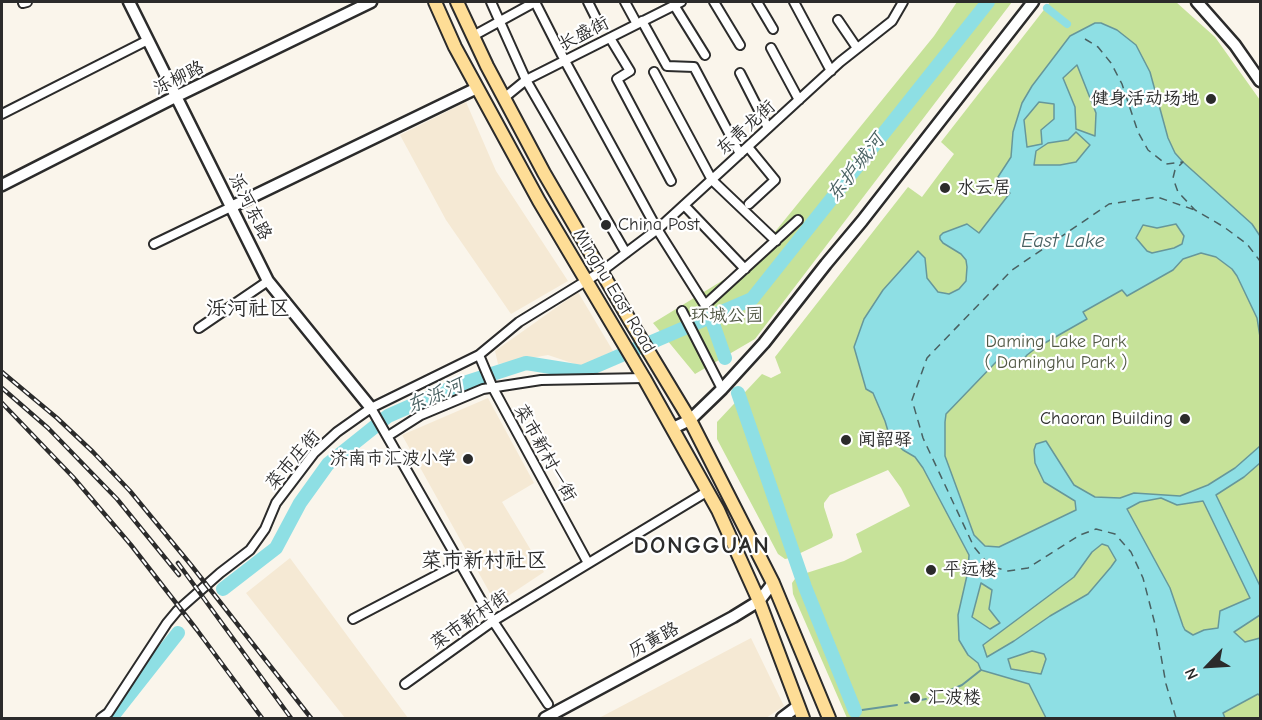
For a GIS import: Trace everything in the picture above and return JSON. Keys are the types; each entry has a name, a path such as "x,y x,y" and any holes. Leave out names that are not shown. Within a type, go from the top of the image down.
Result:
{"main road":[{"name":"泺河东路","path":"129,2 268,281 371,408"},
{"name":"泺柳路","path":"2,185 177,96 371,2"},
{"name":"Minghu East Road","path":"435,2 455,47 539,201 673,428 718,510 759,601 803,718"},
{"name":"Minghu East Road","path":"457,2 487,66 544,173 690,420 773,583 829,718"},
{"path":"673,428 690,420 764,344 1033,2"},
{"path":"1197,2 1235,45 1260,81"},
{"path":"1206,2 1228,25 1260,68"},
{"path":"231,207 477,88"},
{"name":"历黄路","path":"545,718 652,659 716,627 759,601 773,583"},
{"path":"782,718 798,706"}],"street":[{"path":"490,2 526,80 626,253"},
{"path":"473,36 535,2 657,229 705,305 798,220"},
{"path":"588,2 598,22"},
{"path":"625,2 667,66 694,67 740,154"},
{"path":"714,2 740,45"},
{"path":"757,2 772,29"},
{"path":"794,2 831,71"},
{"name":"东青龙街","path":"602,271 657,229 831,71 892,21 900,3"},
{"path":"673,4 705,55"},
{"name":"长盛街","path":"504,98 526,80 673,4"},
{"path":"838,20 857,48"},
{"path":"610,38 630,71 618,78 671,181"},
{"path":"2,114 148,40"},
{"path":"771,48 799,100"},
{"path":"654,72 712,180 776,241"},
{"path":"740,73 768,129"},
{"path":"748,147 775,180 749,204"},
{"path":"684,205 746,268"},
{"path":"154,244 231,207"},
{"name":"菜市庄街","path":"101,718 108,713 166,623 220,573 250,550 265,529 276,503 314,453 337,432 371,408 481,359 519,322 602,271"},
{"path":"199,328 268,281"},
{"path":"682,311 722,389"},
{"name":"菜市新村一街","path":"481,359 492,386 588,563"},
{"path":"386,432 492,386 541,380 644,378"},
{"path":"371,408 493,621 548,704"},
{"name":"菜市新村街","path":"405,684 493,621 708,491"},
{"path":"353,619 460,563"}],"shaded area":[{"path":"466,102 496,171 568,281 511,314 446,220 400,135"},
{"path":"578,292 613,351 581,366 548,355 498,364 495,351"},
{"name":"济南市汇波小学","path":"488,398 534,483 502,502 544,572 496,604 402,435"},
{"path":"290,558 408,718 345,718 246,593"},
{"path":"751,638 784,706 766,718 599,718"}],"green space":[{"name":"环城公园","path":"957,2 1012,2 755,339 695,374 653,323 748,265 934,36"},
{"name":"Daming Lake Park ( Daminghu Park )","path":"1050,2 1176,2 1215,37 1260,100 1260,718 847,718 793,594 792,583 797,576 844,561 862,552 856,534 910,506 888,470 830,495 824,507 832,538 785,559 778,554 717,439 717,422 762,374 771,378 781,373 775,357 908,187 922,197 954,154 941,142"}],"water":[{"name":"East Lake","path":"1095,23 1101,23 1117,30 1136,45 1150,72 1168,138 1175,153 1252,224 1260,236 1260,337 1257,318 1232,269 1216,257 1201,253 1183,259 1173,270 1127,296 1122,290 1083,312 1087,319 1036,348 1023,360 1016,362 1005,358 996,362 946,414 945,456 974,535 985,546 999,547 1076,510 1075,501 1044,482 1035,463 1036,444 1046,441 1074,485 1095,497 1120,498 1134,493 1180,496 1208,485 1235,468 1260,446 1260,463 1244,477 1216,495 1260,586 1260,615 1234,632 1245,642 1260,638 1260,696 1258,694 1223,713 1225,718 1046,718 1029,684 981,670 959,640 958,615 968,571 969,555 923,468 915,457 893,441 873,393 866,389 854,347 864,319 883,290 918,251 925,258 927,278 938,292 949,294 959,289 966,281 966,260 961,254 943,243 940,236 967,224 979,233 1010,193 1003,188 1006,183 998,177 1011,157 1013,132 1022,103 1070,36","holes":["1077,65 1096,113 1095,136 1076,129 1075,107 1063,78","1039,102 1054,104 1054,119 1041,130 1042,144 1027,147 1024,120","1076,132 1090,145 1076,162 1060,165 1034,165 1036,151 1048,143 1068,140","1176,224 1184,236 1182,244 1152,253 1147,251 1136,238 1143,225 1157,228","1161,498 1177,505 1203,501 1250,598 1220,611 1218,628 1204,630 1193,635 1185,630 1170,588 1127,509 1140,502","1102,544 1108,546 1116,560 1088,594 987,657 983,645 1074,577 1092,552","981,583 992,590 989,609 1000,623 990,629 972,617","1032,651 1044,654 1046,659 1041,674 1011,669 1008,659"]}],"waterway":[{"name":"东泺河","path":"223,589 276,548 300,503 328,464 388,416 458,385 526,363 582,372 752,299 988,2"},
{"path":"1047,8 1067,24"},
{"path":"711,318 725,358"},
{"path":"738,393 805,587 855,711"},
{"name":"东泺河","path":"111,718 178,633"},
{"path":"946,692 962,685 981,670"},
{"path":"905,703 926,699"},
{"path":"858,718 855,711 897,705"}],"ferry route":[{"path":"1085,39 1098,47 1111,63 1122,84 1138,132 1148,150 1166,164 1183,162 1175,170 1173,178 1178,192 1195,210 1247,244 1260,261"},
{"path":"1176,718 1166,684 1156,628 1143,578 1131,552 1115,534 1096,529 1080,535 1028,568 1008,571 990,566 974,547 923,438 912,400 927,358 1012,270 1109,204 1157,197 1195,210"}],"railway":[{"path":"2,372 57,418 130,491 311,718"},
{"path":"2,388 48,428 117,499 179,575"},
{"path":"2,403 73,477 131,545 262,718"},
{"path":"178,563 291,718"}],"place":[{"name":"健身活动场地","path":"1211,99"},
{"name":"水云居","path":"945,188"},
{"name":"China Post","path":"606,225"},
{"name":"Chaoran Building","path":"1185,419"},
{"name":"闻韶驿","path":"846,440"},
{"name":"济南市汇波小学","path":"468,459"},
{"name":"平远楼","path":"931,570"},
{"name":"汇波楼","path":"915,698"}],"district":[{"name":"泺河社区","path":"248,309"},
{"name":"DONGGUAN","path":"702,546"},
{"name":"菜市新村社区","path":"484,561"}],"water label":[{"name":"东护城河","path":"856,168"}]}
